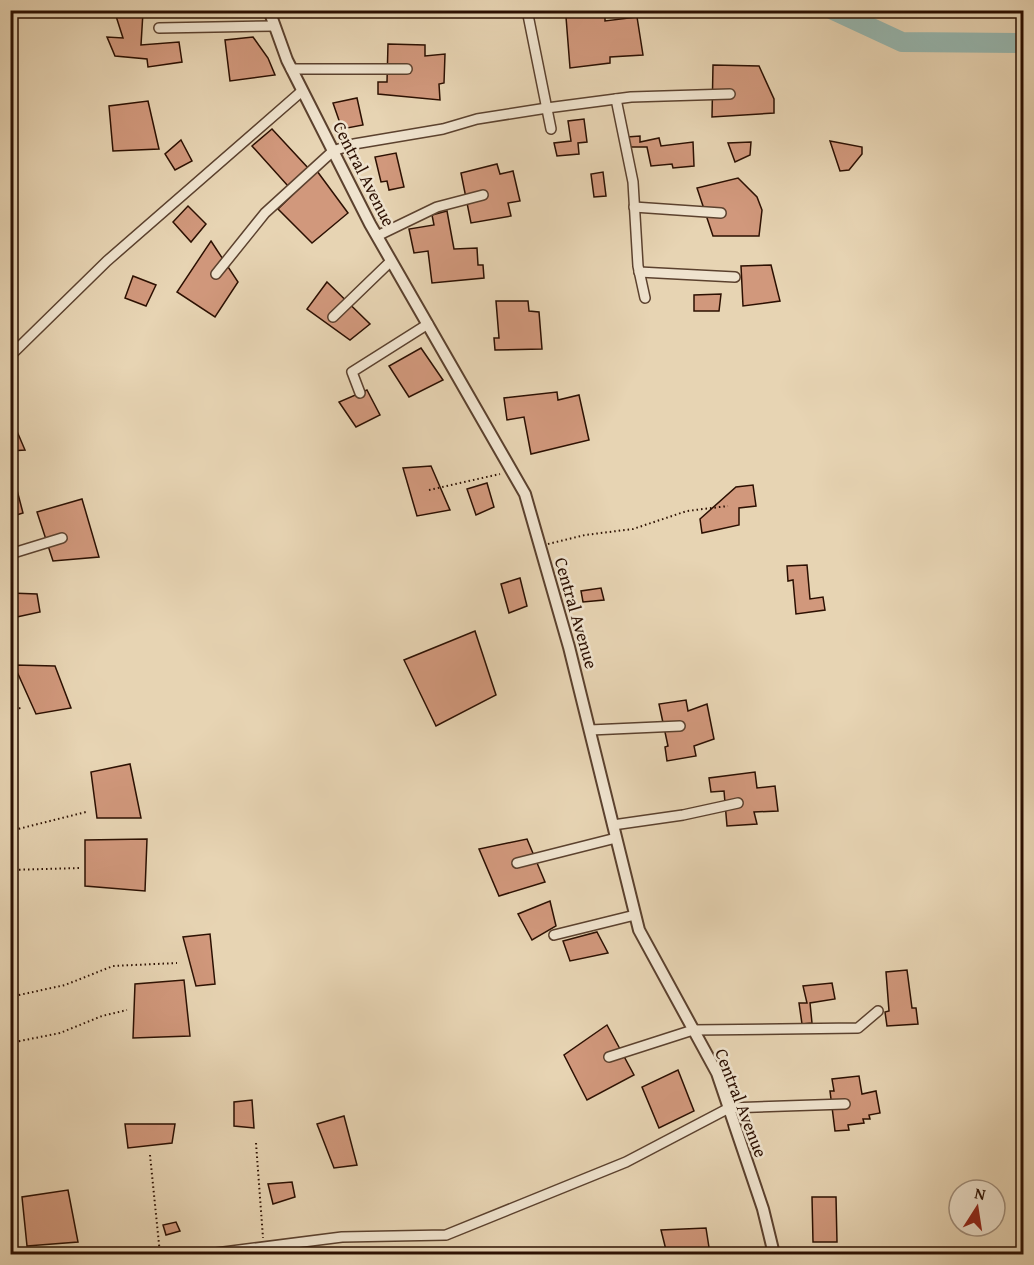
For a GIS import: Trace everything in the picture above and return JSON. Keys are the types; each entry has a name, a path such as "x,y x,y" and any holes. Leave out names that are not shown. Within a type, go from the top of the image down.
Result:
{"street":[{"name":"Central Avenue","path":"269,10 291,69 377,236 525,494 590,730 639,930 717,1073 763,1209 774,1254"},
{"path":"527,10 551,129"},
{"path":"159,28 274,26"},
{"path":"291,69 407,69"},
{"path":"10,356 107,261 302,91"},
{"path":"216,274 265,213 333,151 354,144 443,129 477,118 616,99 730,94"},
{"path":"616,99 633,182 639,272 645,298"},
{"path":"377,236 437,207 483,195"},
{"path":"634,207 721,213"},
{"path":"333,317 392,261"},
{"path":"639,272 735,277"},
{"path":"360,393 352,372 428,324"},
{"path":"10,554 62,538"},
{"path":"590,730 628,726 680,726"},
{"path":"613,825 683,815 738,803"},
{"path":"517,863 616,838"},
{"path":"554,934 635,915"},
{"path":"609,1057 693,1030 858,1028 878,1011"},
{"path":"208,1254 264,1245 342,1237 446,1235 626,1162 729,1108 845,1104"}],"path":[{"path":"429,489 512,471"},
{"path":"540,546 585,535 633,529 687,511 728,506"},
{"path":"10,710 22,708"},
{"path":"10,831 86,812"},
{"path":"10,870 80,868"},
{"path":"10,997 65,985 113,966 177,963"},
{"path":"10,1043 60,1033 102,1016 127,1010"},
{"path":"256,1143 264,1245"},
{"path":"150,1155 160,1254"},
{"path":"10,1235 19,1233"}],"building":[{"path":"143,12 141,45 179,42 182,62 148,67 147,59 115,56 107,37 123,38 115,13"},
{"path":"605,16 605,21 637,17 643,55 610,57 610,63 570,68 566,17"},
{"path":"253,37 268,58 275,75 230,81 225,40"},
{"path":"388,44 425,45 425,56 445,54 444,83 439,84 440,100 378,94 378,82 387,82"},
{"path":"713,65 759,66 774,99 774,113 712,117"},
{"path":"357,98 363,125 342,129 333,103"},
{"path":"148,101 159,149 113,151 109,106"},
{"path":"584,119 587,142 578,143 579,154 557,156 554,143 571,141 568,121"},
{"path":"272,129 309,169 288,186 252,146"},
{"path":"640,136 640,142 659,138 661,146 693,142 694,166 673,168 672,164 651,166 647,147 628,147 627,137"},
{"path":"181,140 192,161 175,170 165,154"},
{"path":"830,141 862,147 862,154 849,170 840,171"},
{"path":"751,142 750,155 735,162 728,143"},
{"path":"396,153 404,187 389,190 387,181 381,182 375,157"},
{"path":"497,164 500,174 513,171 520,201 508,203 511,216 471,223 461,173"},
{"path":"317,171 348,213 312,243 278,209"},
{"path":"603,172 606,196 594,197 591,174"},
{"path":"738,178 757,197 762,210 759,236 713,236 697,188"},
{"path":"188,206 206,224 191,242 173,222"},
{"path":"447,211 454,249 477,248 478,265 483,265 484,278 432,283 428,251 414,253 409,229 434,225 432,215"},
{"path":"211,241 238,282 215,317 177,292"},
{"path":"771,265 780,301 743,306 741,266"},
{"path":"133,276 156,285 146,306 125,298"},
{"path":"327,282 370,324 350,340 307,309"},
{"path":"721,294 719,311 694,311 694,295"},
{"path":"496,301 528,301 529,311 539,312 542,349 495,350 494,338 499,338"},
{"path":"421,348 443,380 409,397 389,366"},
{"path":"367,390 380,415 356,427 339,402"},
{"path":"557,392 558,400 579,395 589,440 531,454 524,417 507,420 504,398"},
{"path":"10,415 25,450 10,451"},
{"path":"431,466 450,510 417,516 403,468"},
{"path":"12,471 23,513 10,517 10,472"},
{"path":"487,483 494,507 476,515 467,489"},
{"path":"753,485 756,506 739,508 739,525 702,533 700,519 736,487"},
{"path":"82,499 99,557 53,561 37,512"},
{"path":"807,565 810,599 823,597 825,610 796,614 793,580 788,581 787,566"},
{"path":"520,578 527,606 509,613 501,584"},
{"path":"601,588 604,600 583,602 581,591"},
{"path":"10,593 37,594 40,612 12,618"},
{"path":"475,631 496,695 436,726 404,660"},
{"path":"14,665 55,666 71,708 36,714"},
{"path":"686,700 688,711 707,704 714,739 694,746 696,756 667,761 665,747 668,746 659,704"},
{"path":"130,764 141,818 97,818 91,772"},
{"path":"755,772 757,788 775,786 778,811 754,812 757,824 727,826 724,791 711,792 709,778"},
{"path":"147,839 145,891 85,886 85,840"},
{"path":"527,839 545,882 499,896 479,849"},
{"path":"550,901 556,926 532,940 518,914"},
{"path":"597,932 608,953 570,961 563,941"},
{"path":"210,934 215,984 196,986 183,937"},
{"path":"907,970 912,1008 916,1008 918,1024 887,1026 885,1012 889,1011 886,972"},
{"path":"184,980 190,1036 133,1038 135,984"},
{"path":"832,983 835,999 810,1003 812,1023 802,1024 799,1003 807,1003 803,986"},
{"path":"607,1025 634,1075 587,1100 564,1055"},
{"path":"678,1070 694,1111 659,1128 642,1087"},
{"path":"859,1076 862,1094 876,1091 880,1113 869,1115 870,1119 863,1119 864,1123 848,1125 849,1130 835,1131 830,1091 834,1091 832,1079"},
{"path":"252,1100 254,1128 234,1126 234,1102"},
{"path":"344,1116 357,1165 334,1168 317,1124"},
{"path":"125,1124 175,1124 172,1143 128,1148"},
{"path":"292,1182 295,1197 273,1204 268,1184"},
{"path":"68,1190 78,1242 27,1246 22,1197"},
{"path":"812,1197 836,1197 837,1242 813,1242"},
{"path":"176,1222 180,1231 166,1235 163,1225"},
{"path":"706,1228 710,1254 667,1254 661,1230"}],"waterway":[{"path":"833,10 902,42 1024,43"}]}
